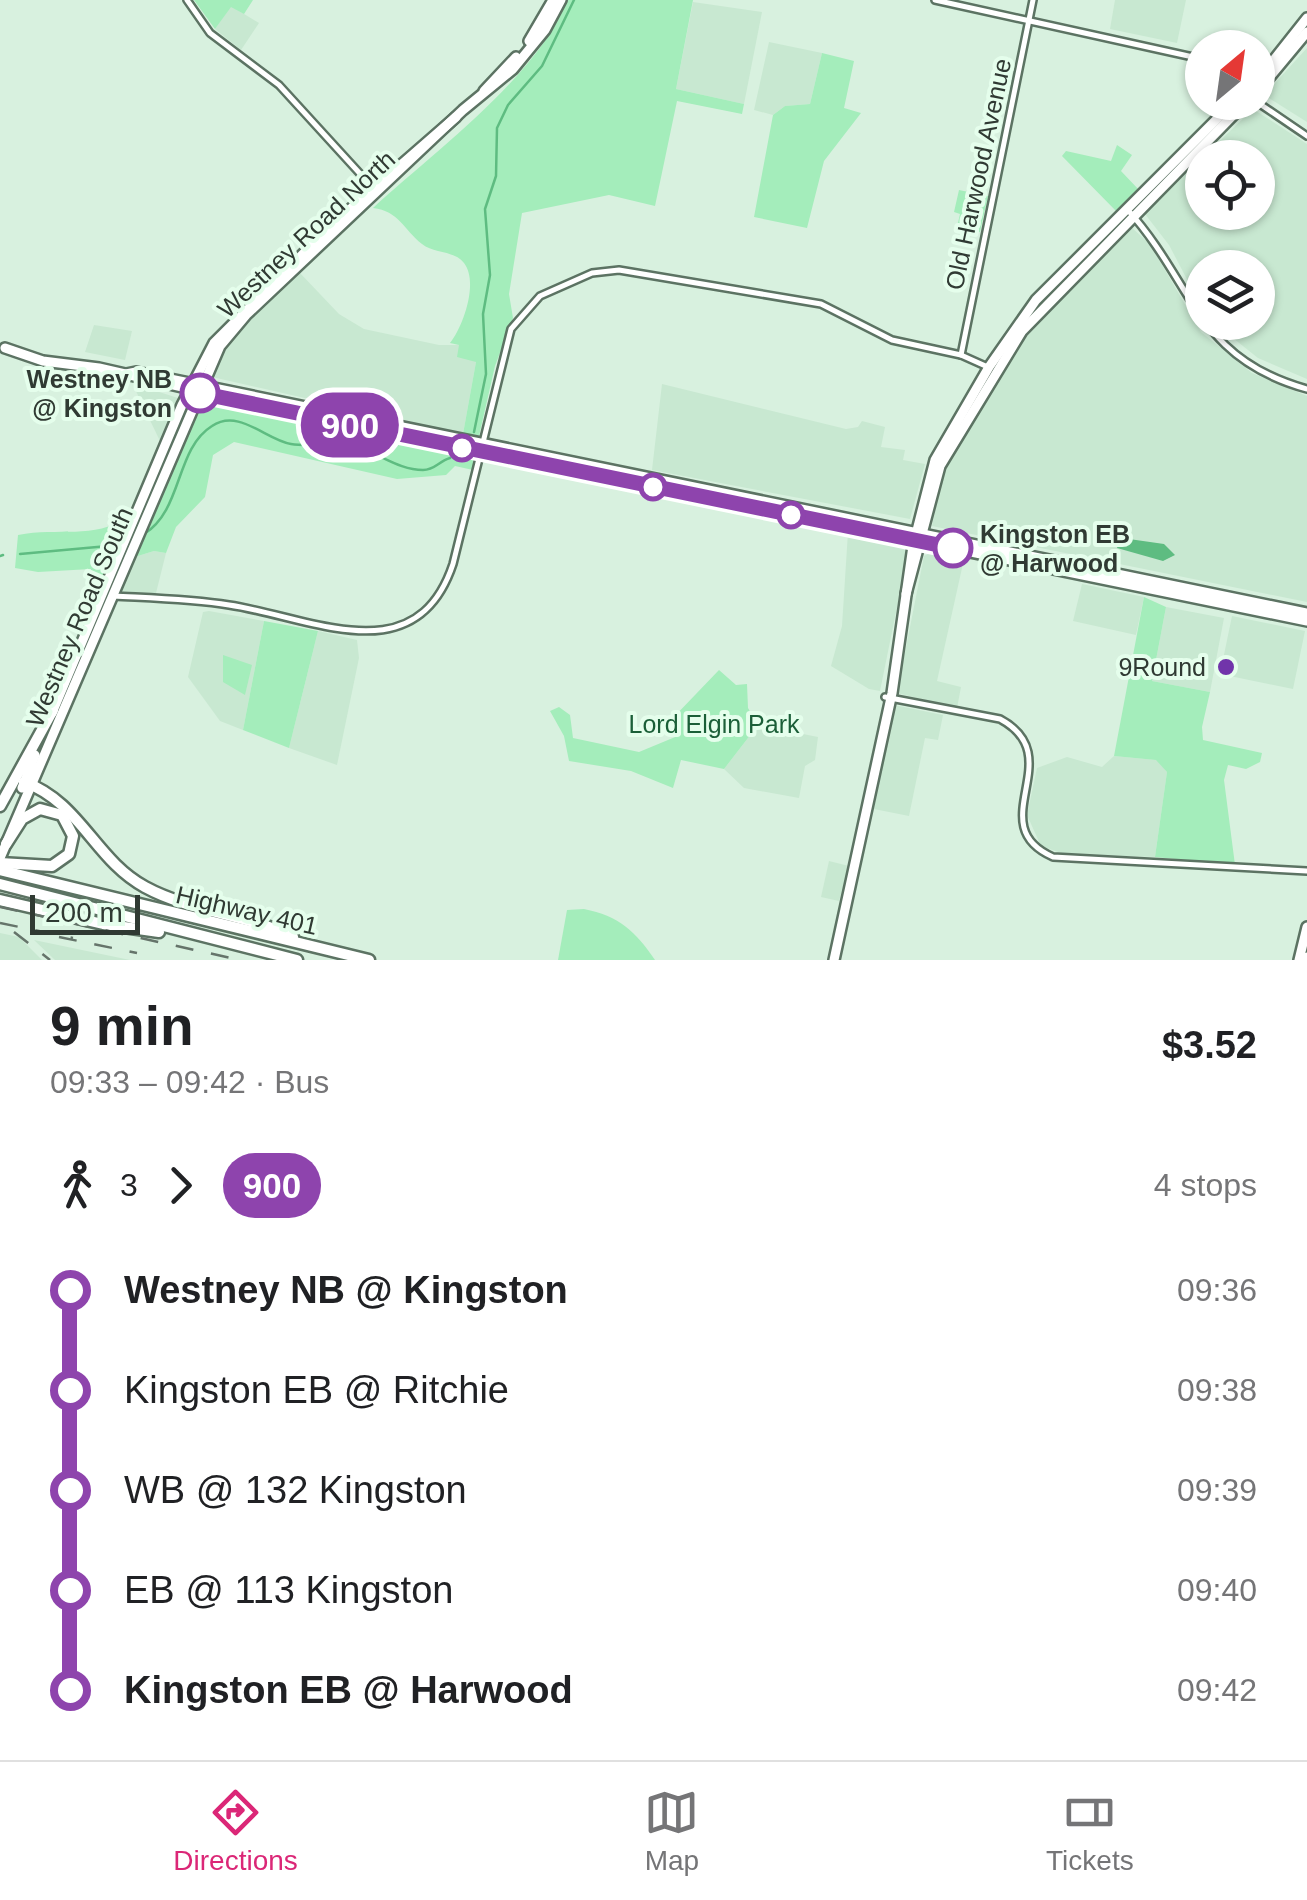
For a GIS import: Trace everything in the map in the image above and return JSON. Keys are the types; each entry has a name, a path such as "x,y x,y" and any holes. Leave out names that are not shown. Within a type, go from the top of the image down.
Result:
{"highway":[{"path":"0,806 53,710"},
{"path":"27,783 66,804 108,858 145,887 281,931 307,944"},
{"path":"1,865 52,866 69,854 72,836 62,815 40,809 22,819 3,842"},
{"name":"Highway 401","path":"1,865 369,960"},
{"name":"Highway 401","path":"0,884 297,960"},
{"path":"0,900 103,924 219,942"}],"main road":[{"name":"Westney Road North","path":"484,91 527,44 553,0"},
{"name":"Westney Road North","path":"195,387 219,335 529,51 561,0"},
{"path":"1275,58 1307,18"},
{"path":"1275,70 1307,32"},
{"path":"837,958 906,594 923,515 940,466 993,370 1049,298 1217,120"},
{"path":"1130,213 1227,120"},
{"name":"Westney Road North","path":"195,387 238,324 291,269"},
{"path":"2,348 901,529 918,537"},
{"path":"209,365 212,379 230,390"},
{"path":"126,374 167,386 230,390 888,535 940,541 1307,613"},
{"path":"167,386 182,405"},
{"name":"Westney Road South","path":"134,532 182,405 195,387"},
{"name":"Westney Road South","path":"1,865 3,842 195,387"},
{"path":"901,529 923,515"},
{"path":"923,515 940,541 1307,621"},
{"path":"888,535 906,546 914,558"},
{"path":"914,558 940,541"},
{"name":"Westney Road South","path":"27,783 53,710 106,596"},
{"path":"1304,959 1307,927"}],"street":[{"path":"187,0 208,30 278,86 376,190"},
{"path":"934,0 1185,55"},
{"name":"Old Harwood Avenue","path":"961,356 1033,0"},
{"path":"1275,114 1307,136"},
{"path":"1130,213 1168,260 1201,322 1222,344 1258,370 1307,389"},
{"path":"106,596 226,604 354,631 402,627 432,606 446,586 483,447 505,344 519,314 540,296 592,272 620,270 821,304 892,340 961,356 993,370"},
{"path":"888,698 1000,719 1014,726 1028,746 1031,764 1021,822 1032,844 1053,857 1307,872"}],"shaded area":[{"path":"1115,0 1186,0 1177,43 1110,29"},
{"path":"693,2 762,12 744,104 676,89"},
{"path":"231,6 259,23 241,50 215,29"},
{"path":"769,42 822,53 810,104 785,106 773,115 754,110"},
{"path":"1307,48 1307,122 1275,102 1275,83"},
{"path":"1242,120 1270,120 1307,144 1307,379 1258,358 1235,340 1275,340 1275,250 1185,250 1185,276 1169,245 1145,214 1185,175 1185,230 1275,230 1275,140 1221,140"},
{"path":"1131,227 1150,244 1185,304 1185,340 1211,340 1252,373 1307,396 1307,602 932,526 943,473 1026,337"},
{"path":"300,273 339,314 364,329 439,345 459,345 476,362 463,434 212,377 224,349 240,328"},
{"path":"94,325 132,331 125,360 85,352"},
{"path":"662,384 846,429 858,427 862,421 885,427 881,447 905,450 903,460 925,464 910,519 652,470"},
{"path":"134,387 178,398 160,441"},
{"path":"848,532 898,543 908,553 880,691 869,689 831,666 842,626"},
{"path":"1119,541 1164,544 1175,555 1163,561 1117,548"},
{"path":"154,551 166,553 155,597 121,593 117,588 128,559"},
{"path":"932,552 964,559 937,681 961,687 957,708 897,693 924,556"},
{"path":"1082,584 1144,597 1136,635 1073,621"},
{"path":"1166,607 1224,618 1210,692 1152,681"},
{"path":"203,612 264,621 243,730 220,721 188,677"},
{"path":"1232,616 1305,631 1293,689 1220,674"},
{"path":"318,631 357,640 359,658 337,765 289,748"},
{"path":"894,705 943,715 938,740 925,738 909,816 874,809"},
{"path":"758,725 818,737 815,760 805,766 799,798 744,788 724,769"},
{"path":"1114,756 1157,760 1167,772 1155,857 1064,854 1041,846 1027,815 1037,768 1067,757 1102,767"},
{"path":"829,861 849,866 839,901 821,897"},
{"path":"0,933 19,937 42,960 0,960"},
{"path":"34,940 130,960 55,960"}],"green space":[{"path":"194,0 253,0 244,14 231,7 215,29"},
{"path":"567,0 693,0 676,89 744,104 742,114 677,101 655,206 609,195 522,213 509,294 513,318 495,366 479,436 463,434 476,362 457,357 459,345 450,343 460,326 470,292 468,271 460,259 427,247 395,217 373,208 509,84 553,28"},
{"path":"822,53 854,61 844,108 861,113 824,161 807,228 754,217 773,115 785,106 810,104"},
{"path":"1117,145 1132,155 1121,171 1139,190 1117,212 1062,156 1066,151 1111,161"},
{"path":"959,190 988,196 980,232 957,227 960,214 954,212"},
{"path":"204,398 469,453 474,458 473,470 455,466 446,475 397,479 234,442 213,455 205,497 176,527 166,553 154,551 128,559"},
{"path":"128,517 98,590 87,589 91,569 38,572 15,568 18,535 89,531"},
{"path":"1144,597 1166,607 1152,681 1210,692 1203,740 1262,753 1260,762 1246,769 1228,765 1224,780 1235,865 1155,857 1167,772 1156,760 1114,756"},
{"path":"264,621 318,631 289,748 243,730"},
{"path":"223,655 252,665 245,695 223,682"},
{"name":"Lord Elgin Park","path":"719,670 736,685 747,684 748,708 758,725 724,769 681,760 673,788 631,771 569,761 564,736 550,711 559,707 570,715 573,738 639,752 680,735 672,719"},
{"path":"584,909 625,926 655,960 558,960 567,910"}],"waterway":[{"path":"474,432 486,374 483,314 490,275 485,209 496,176 497,128 508,105 542,66 574,0"},
{"path":"144,534 166,510 191,449 200,436 222,421 242,423 291,444 352,446 414,469 431,469 450,458"},
{"path":"20,554 119,545"}],"railway":[{"path":"0,907 240,960"},
{"path":"0,923 73,938"},
{"path":"14,932 50,960"},
{"path":"59,937 137,953"}],"bus line":[{"name":"900","path":"200,393 953,548"}],"place":[{"name":"Westney NB @ Kingston","path":"200,393"},
{"name":"Kingston EB @ Harwood","path":"953,548"},
{"name":"9Round","path":"1226,667"}]}
